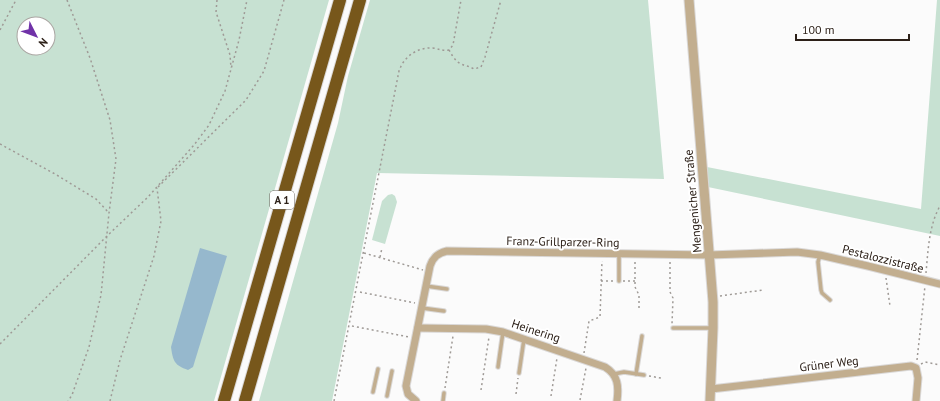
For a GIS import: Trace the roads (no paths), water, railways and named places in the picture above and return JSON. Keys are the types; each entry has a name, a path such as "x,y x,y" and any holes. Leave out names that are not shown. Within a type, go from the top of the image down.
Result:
{"highway":[{"name":"A 1","path":"224,401 340,0"},
{"name":"A 1","path":"245,401 360,0"}],"street":[{"name":"Mengenicher Straße","path":"689,0 712,297 713,328 710,401"},
{"name":"Franz-Grillparzer-Ring","path":"426,286 434,258 441,252 447,251 709,255"},
{"name":"Pestalozzistraße","path":"709,255 797,252 820,255 888,270 940,284"},
{"path":"416,401 408,394 406,386 426,286"},
{"name":"Heinering","path":"418,328 490,329 503,332 605,366 614,374"},
{"name":"Grüner Weg","path":"711,389 911,366 916,368 918,378 916,401"},
{"path":"614,374 618,381 617,401"}],"lane":[{"path":"619,254 619,281"},
{"path":"820,255 818,262 821,290 822,293 830,300"},
{"path":"426,286 447,289"},
{"path":"422,306 444,311"},
{"path":"673,328 713,328"},
{"path":"498,367 503,332"},
{"path":"636,374 642,336"},
{"path":"519,373 524,339"},
{"path":"373,392 378,369"},
{"path":"387,396 392,372"},
{"path":"614,374 624,372 644,375"},
{"path":"443,401 444,394"}],"water":[{"path":"200,248 227,256 193,367 188,370 175,362 171,347"}]}
